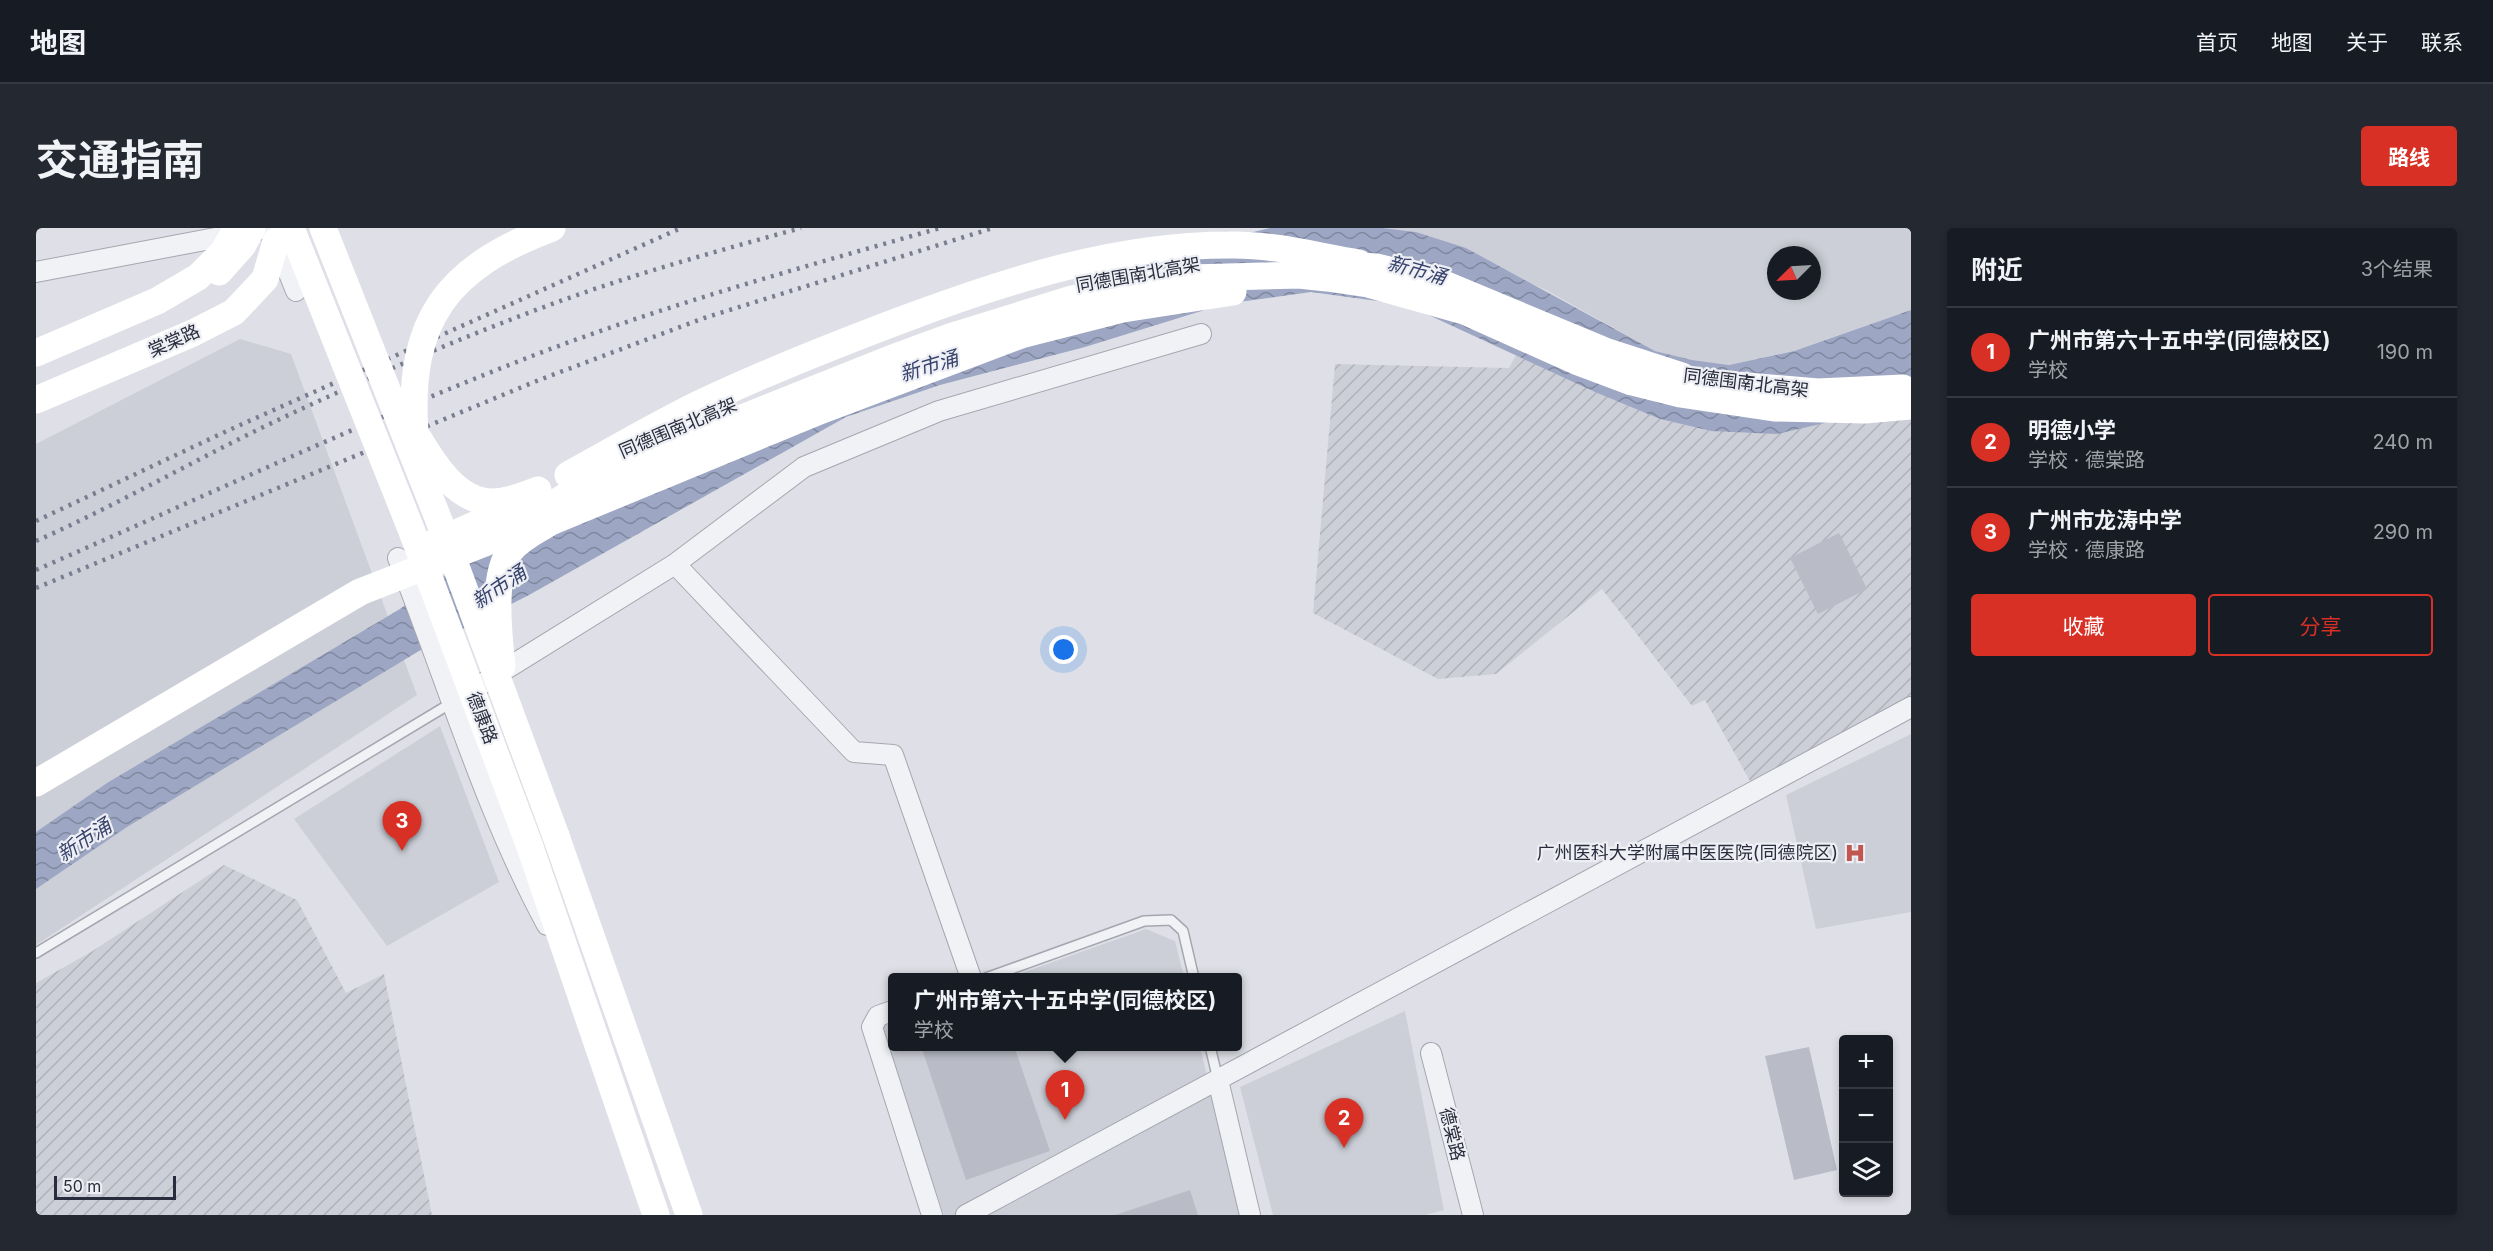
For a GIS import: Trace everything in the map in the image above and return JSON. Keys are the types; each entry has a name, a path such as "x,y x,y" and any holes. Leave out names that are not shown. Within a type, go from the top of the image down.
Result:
{"main road":[{"name":"德康路","path":"322,228 380,369 506,700 689,1215"},
{"path":"415,432 414,376 423,339 435,310 451,288 478,265 507,248 552,228"},
{"name":"棠棠路","path":"36,400 193,333 234,312 265,279 260,233"},
{"name":"棠棠路","path":"36,344 56,335 138,318 172,303 208,282 260,233"},
{"path":"36,352 157,301 198,277 223,252 260,233"},
{"name":"德康路","path":"260,233 411,529 530,847 656,1215"},
{"path":"380,369 431,459 450,482 470,497 492,502 514,499 569,475 692,408 776,370 959,298 1029,276 1092,260 1153,250 1228,244 1269,247 1377,267"},
{"name":"同德围南北高架","path":"689,430 947,322 1073,285 1127,273 1201,263 1266,260 1377,267 1444,284 1605,351 1673,374 1720,383 1818,392 1911,388"},
{"name":"同德围南北高架","path":"36,783 360,592 404,573 482,523 545,493 598,463 900,356 1072,299 1191,278 1299,276 1368,284 1454,308 1632,382 1680,394 1774,408 1865,410 1911,406"},
{"path":"506,700 500,646 499,588 502,568 509,552 520,541 565,514 841,402 1021,335 1123,309 1327,279"},
{"path":"36,382 116,354 193,333"}],"street":[{"path":"36,272 260,233 322,228"},
{"path":"260,233 296,291"},
{"path":"453,702 675,564 804,467 939,411 1201,334"},
{"path":"675,564 854,752 893,755 969,973"},
{"path":"404,573 512,856 576,981"},
{"path":"966,1215 1911,707"},
{"path":"888,1013 879,1016 872,1027 932,1215"},
{"name":"德棠路","path":"1431,1053 1473,1215"},
{"path":"1218,1080 1250,1215"}],"lane":[{"path":"36,953 453,702"},
{"path":"1000,973 1144,921 1171,920 1183,932 1193,973"},
{"path":"1211,1051 1218,1080"}],"shaded area":[{"path":"1383,228 1911,228 1911,310 1793,351 1729,365 1692,360 1655,351 1546,290 1416,232"},
{"path":"240,339 291,354 417,695 36,945 36,444"},
{"path":"1516,355 1660,419 1711,431 1911,403 1911,697 1751,783 1705,700 1692,706 1602,589 1496,674 1438,679 1313,613 1335,364 1509,368"},
{"path":"440,726 499,882 387,946 294,819"},
{"name":"广州医科大学附属中医医院(同德院区)","path":"1911,734 1911,912 1816,929 1786,795"},
{"path":"224,865 297,900 346,993 384,974 432,1215 36,1215 36,983 91,952"},
{"path":"1146,929 1175,941 1183,973 1021,973"},
{"path":"1405,1011 1444,1210 1425,1215 1273,1215 1240,1087"},
{"path":"888,1021 888,1048 880,1024"},
{"path":"889,1051 1201,1051 1241,1215 944,1215"}],"water":[{"name":"新市涌","path":"1270,228 1383,228 1416,232 1466,248 1655,351 1692,360 1729,365 1794,351 1911,310 1911,403 1777,434 1711,431 1660,419 1595,392 1407,305 1311,292 1224,304 1085,347 940,385 846,417 529,595 419,651 127,827 36,889 36,832 107,783 400,609 480,549 759,407 1157,255"}],"building":[{"path":"1839,533 1867,589 1818,614 1790,558"},
{"path":"1809,1047 1837,1170 1794,1180 1765,1056"},
{"path":"923,1051 1016,1051 1050,1151 966,1180"},
{"path":"1190,1190 1198,1215 1115,1215"}],"railway":[{"path":"36,521 229,430 681,228"},
{"path":"36,541 295,412 461,339 622,280 801,228"},
{"path":"36,570 345,433 582,337 683,303 940,228"},
{"path":"36,588 539,380 704,318 993,228"}],"place":[{"name":"广州市龙涛中学","path":"402,851"},
{"name":"广州医科大学附属中医医院(同德院区)","path":"1855,853"},
{"name":"广州市第六十五中学(同德校区)","path":"1065,1120"},
{"name":"明德小学","path":"1344,1148"}]}
